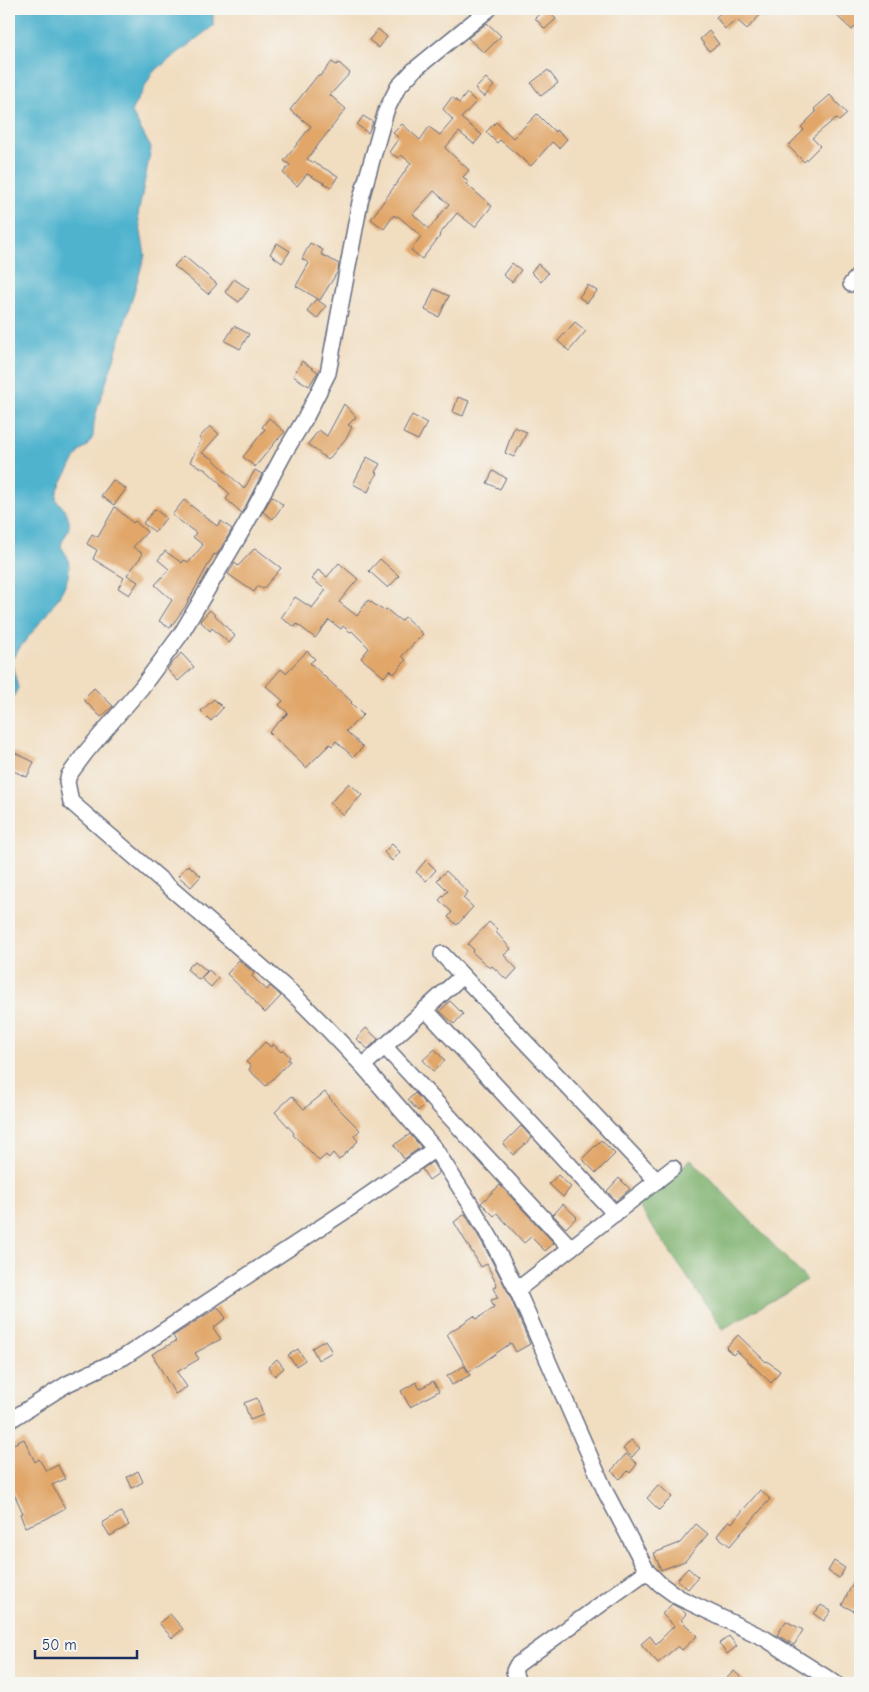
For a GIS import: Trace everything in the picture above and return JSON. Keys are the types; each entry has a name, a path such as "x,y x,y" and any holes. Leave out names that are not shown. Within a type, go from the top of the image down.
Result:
{"street":[{"path":"489,9 414,70 398,88 386,111 360,202 332,357 325,380 246,524 181,634 141,688 86,752 69,775 67,782 72,802 292,993 363,1066 435,1149 492,1239 517,1290 606,1493 647,1571 660,1584 678,1596 764,1638 834,1683"},
{"path":"442,954 657,1181"},
{"path":"363,1066 462,976"},
{"path":"425,1009 615,1214"},
{"path":"384,1046 572,1248"},
{"path":"9,1421 67,1384 124,1357 350,1208 435,1149"},
{"path":"517,1290 673,1168"},
{"path":"518,1683 514,1671 517,1665 647,1571"}],"green space":[{"path":"691,1159 807,1280 723,1329 637,1204"}],"water":[{"path":"9,9 213,9 213,26 153,72 131,111 151,148 138,215 145,255 98,406 93,437 87,446 80,451 57,492 56,500 65,510 69,522 68,530 61,546 68,561 68,578 55,602 11,661 18,688 9,705"}],"building":[{"path":"545,9 556,19 545,29 535,18"},
{"path":"725,9 754,9 760,15 747,29 737,20 725,29 716,17"},
{"path":"843,9 855,9 860,14 860,21 852,30 837,16"},
{"path":"487,23 501,36 484,53 468,38"},
{"path":"378,29 387,37 379,48 369,40"},
{"path":"709,31 719,44 709,51 700,39"},
{"path":"332,62 336,65 339,63 350,73 330,95 346,109 307,159 338,176 331,187 307,174 297,186 283,173 290,165 284,161 311,126 290,110 318,75 320,76"},
{"path":"548,70 558,83 541,96 531,83"},
{"path":"486,78 494,86 484,97 475,89"},
{"path":"467,93 476,102 461,118 482,135 474,144 459,132 445,148 469,170 463,177 468,182 466,184 492,206 475,227 457,213 422,259 411,250 421,236 398,216 394,215 384,229 371,219 411,163 401,155 398,158 389,152 399,138 393,133 402,124 420,140 429,127 440,135 453,120 443,109 452,97 459,103","holes":["434,191 449,204 429,229 413,214"]},
{"path":"830,95 847,114 839,121 836,118 812,138 820,146 804,162 788,146 804,130 801,127 816,112 814,109"},
{"path":"537,114 555,132 556,130 567,139 559,148 552,142 531,166 500,140 497,143 486,132 496,122 513,138"},
{"path":"363,116 373,122 368,133 357,125"},
{"path":"277,243 290,251 282,263 270,254"},
{"path":"310,243 323,250 321,254 339,264 338,271 320,300 296,286 309,263 302,259"},
{"path":"184,256 217,284 208,294 174,266"},
{"path":"512,263 521,270 512,282 503,275"},
{"path":"538,264 548,273 541,282 531,272"},
{"path":"234,279 249,289 239,302 225,292"},
{"path":"588,285 597,291 587,303 579,297"},
{"path":"434,289 449,296 439,317 425,310"},
{"path":"316,299 326,306 317,319 307,311"},
{"path":"575,322 586,331 569,351 558,341"},
{"path":"234,326 249,334 240,349 225,341"},
{"path":"302,361 318,372 309,386 293,376"},
{"path":"458,397 469,401 463,416 453,412"},
{"path":"344,404 356,417 348,425 352,427 347,437 328,460 308,444 319,430 327,436"},
{"path":"412,415 427,423 418,440 403,433"},
{"path":"269,418 285,432 255,467 243,457 265,429 262,427"},
{"path":"210,426 219,434 202,453 212,458 244,489 255,470 262,474 242,513 226,499 230,494 221,484 206,470 190,462 201,440 199,438"},
{"path":"514,427 527,432 514,457 505,453"},
{"path":"367,457 380,464 368,492 353,484"},
{"path":"493,471 506,478 500,489 487,483"},
{"path":"113,480 126,489 114,505 101,496"},
{"path":"272,496 283,505 273,519 263,512"},
{"path":"184,500 217,526 221,521 232,529 218,553 214,554 185,607 170,628 159,621 172,600 155,585 169,569 158,560 165,551 182,563 184,560 189,562 203,545 193,537 196,533 172,515"},
{"path":"115,507 133,523 135,521 147,532 133,547 143,554 127,575 138,582 129,595 118,588 124,578 93,559 97,550 87,544 92,534 98,537"},
{"path":"155,509 166,518 155,532 143,523"},
{"path":"255,548 281,568 263,589 258,586 254,592 228,574 235,563 238,566"},
{"path":"380,559 399,576 388,588 369,571"},
{"path":"339,563 358,579 339,602 357,616 368,600 384,611 386,609 401,621 405,617 423,634 402,656 406,660 394,674 390,670 384,677 361,658 369,648 352,631 350,632 343,626 341,629 329,620 315,638 297,624 295,627 281,618 295,597 312,608 326,590 312,579 318,570 327,577"},
{"path":"210,610 235,636 229,643 212,628 210,631 200,621"},
{"path":"307,651 315,659 310,663 352,702 363,715 346,731 363,747 353,757 336,741 332,746 330,744 306,768 269,732 288,713 279,705 283,701 266,686 281,669 286,673"},
{"path":"181,653 194,667 178,681 167,669"},
{"path":"94,688 113,706 101,717 83,699"},
{"path":"214,699 223,708 211,721 201,711"},
{"path":"9,750 34,762 27,777 9,769"},
{"path":"349,783 362,795 343,815 330,803"},
{"path":"392,844 400,852 392,861 384,852"},
{"path":"426,860 436,870 426,881 416,872"},
{"path":"188,865 201,876 191,887 178,876"},
{"path":"446,871 468,892 463,898 473,907 457,925 448,917 452,912 439,900 448,891 437,880"},
{"path":"489,922 498,930 496,932 511,949 504,955 517,969 507,980 492,966 490,968 472,952 474,950 468,944"},
{"path":"239,960 254,973 252,976 267,990 270,986 281,996 265,1013 227,974"},
{"path":"195,961 207,971 199,980 187,969"},
{"path":"209,970 218,979 211,987 201,978"},
{"path":"450,1001 463,1014 454,1024 440,1011"},
{"path":"366,1028 378,1039 368,1049 356,1039"},
{"path":"265,1042 271,1047 273,1044 281,1052 283,1050 290,1057 288,1060 290,1061 266,1086 249,1070 251,1066 246,1062"},
{"path":"435,1049 445,1061 433,1071 423,1060"},
{"path":"325,1092 333,1103 360,1130 354,1136 358,1141 339,1160 333,1153 329,1158 326,1155 319,1161 293,1135 294,1133 275,1112 292,1096 304,1109"},
{"path":"415,1093 425,1104 418,1111 408,1100"},
{"path":"521,1126 532,1138 513,1155 503,1144"},
{"path":"410,1134 421,1147 404,1159 394,1145"},
{"path":"601,1140 615,1154 596,1173 582,1159"},
{"path":"432,1162 439,1173 429,1180 422,1169"},
{"path":"558,1175 571,1187 563,1197 549,1184"},
{"path":"619,1178 630,1189 616,1201 607,1191"},
{"path":"500,1185 554,1243 545,1251 531,1237 524,1243 497,1213 494,1216 481,1203"},
{"path":"563,1204 577,1217 566,1228 553,1215"},
{"path":"465,1214 509,1294 530,1344 516,1352 511,1343 469,1372 447,1334 474,1316 477,1319 494,1307 491,1300 498,1298 493,1288 497,1286 487,1264 481,1267 454,1222"},
{"path":"218,1307 226,1318 213,1328 221,1339 195,1353 199,1359 177,1372 187,1387 175,1394 152,1354 176,1341 173,1336"},
{"path":"738,1335 766,1362 780,1371 771,1383 737,1351 733,1355 726,1348"},
{"path":"325,1340 332,1352 318,1360 312,1348"},
{"path":"298,1349 305,1360 296,1366 288,1355"},
{"path":"277,1359 284,1368 275,1376 268,1367"},
{"path":"464,1366 470,1375 452,1385 447,1376"},
{"path":"433,1381 439,1391 410,1407 401,1391 416,1382 420,1389"},
{"path":"257,1398 263,1415 250,1420 244,1403"},
{"path":"24,1439 35,1462 39,1459 46,1471 58,1465 65,1479 52,1485 65,1508 46,1519 25,1527 20,1514 23,1513 9,1483 9,1446"},
{"path":"631,1440 640,1448 632,1457 623,1449"},
{"path":"626,1454 637,1464 630,1473 628,1471 620,1479 611,1471"},
{"path":"138,1471 143,1482 132,1488 127,1477"},
{"path":"659,1485 672,1497 659,1510 647,1498"},
{"path":"760,1490 770,1499 730,1546 717,1536 729,1520 732,1523"},
{"path":"121,1512 129,1525 110,1536 102,1523"},
{"path":"696,1524 708,1534 685,1561 661,1570 654,1553 680,1543"},
{"path":"834,1561 845,1568 839,1578 828,1571"},
{"path":"688,1568 698,1577 688,1589 677,1580"},
{"path":"860,1569 860,1598 854,1611 842,1605"},
{"path":"672,1604 686,1614 681,1620 697,1636 682,1650 678,1646 658,1663 641,1644 650,1636 656,1644 674,1626 662,1614"},
{"path":"821,1605 831,1611 824,1621 814,1614"},
{"path":"170,1614 183,1629 172,1638 159,1623"},
{"path":"786,1621 803,1630 794,1645 777,1635"},
{"path":"729,1636 737,1646 727,1654 719,1644"},
{"path":"734,1671 747,1683 722,1683"}]}
